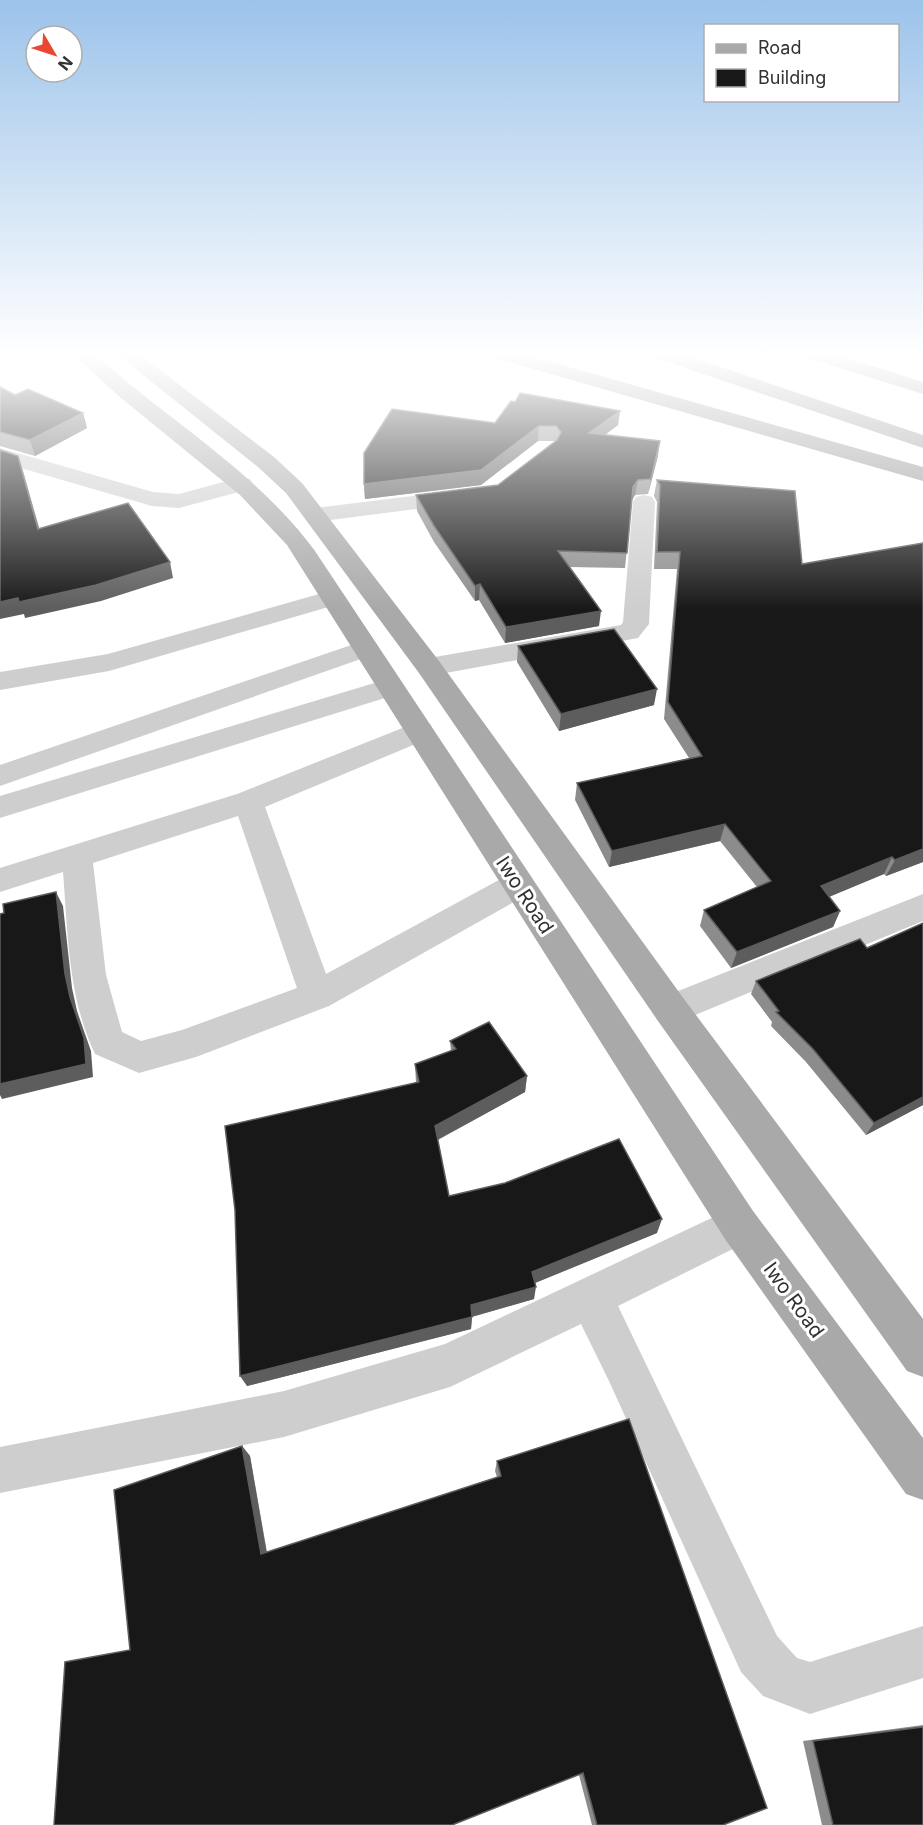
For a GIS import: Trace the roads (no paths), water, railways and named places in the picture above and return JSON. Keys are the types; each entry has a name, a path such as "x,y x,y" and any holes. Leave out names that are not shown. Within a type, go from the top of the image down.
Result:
{"highway":[{"path":"801,439 923,474"}],"main road":[{"name":"Iwo Road","path":"187,439 242,484 272,514 333,598 739,1225 923,1477"},
{"path":"237,439 294,488 429,667 671,1010 923,1355"}],"street":[{"path":"0,455 152,499 179,501 242,484"},
{"path":"315,515 481,495"},
{"path":"429,667 628,632 636,624 644,502"},
{"path":"0,681 109,662 333,598"},
{"path":"0,776 366,648"},
{"path":"0,807 391,687"},
{"path":"0,880 248,802 420,731"},
{"path":"248,802 317,996"},
{"path":"77,857 97,1019 108,1043 139,1057 183,1046 317,996 519,885"},
{"path":"671,1010 923,907"},
{"path":"0,1470 284,1414 450,1365 739,1225"},
{"path":"590,1297 625,1365 759,1654 781,1678 810,1689 923,1652"}]}
